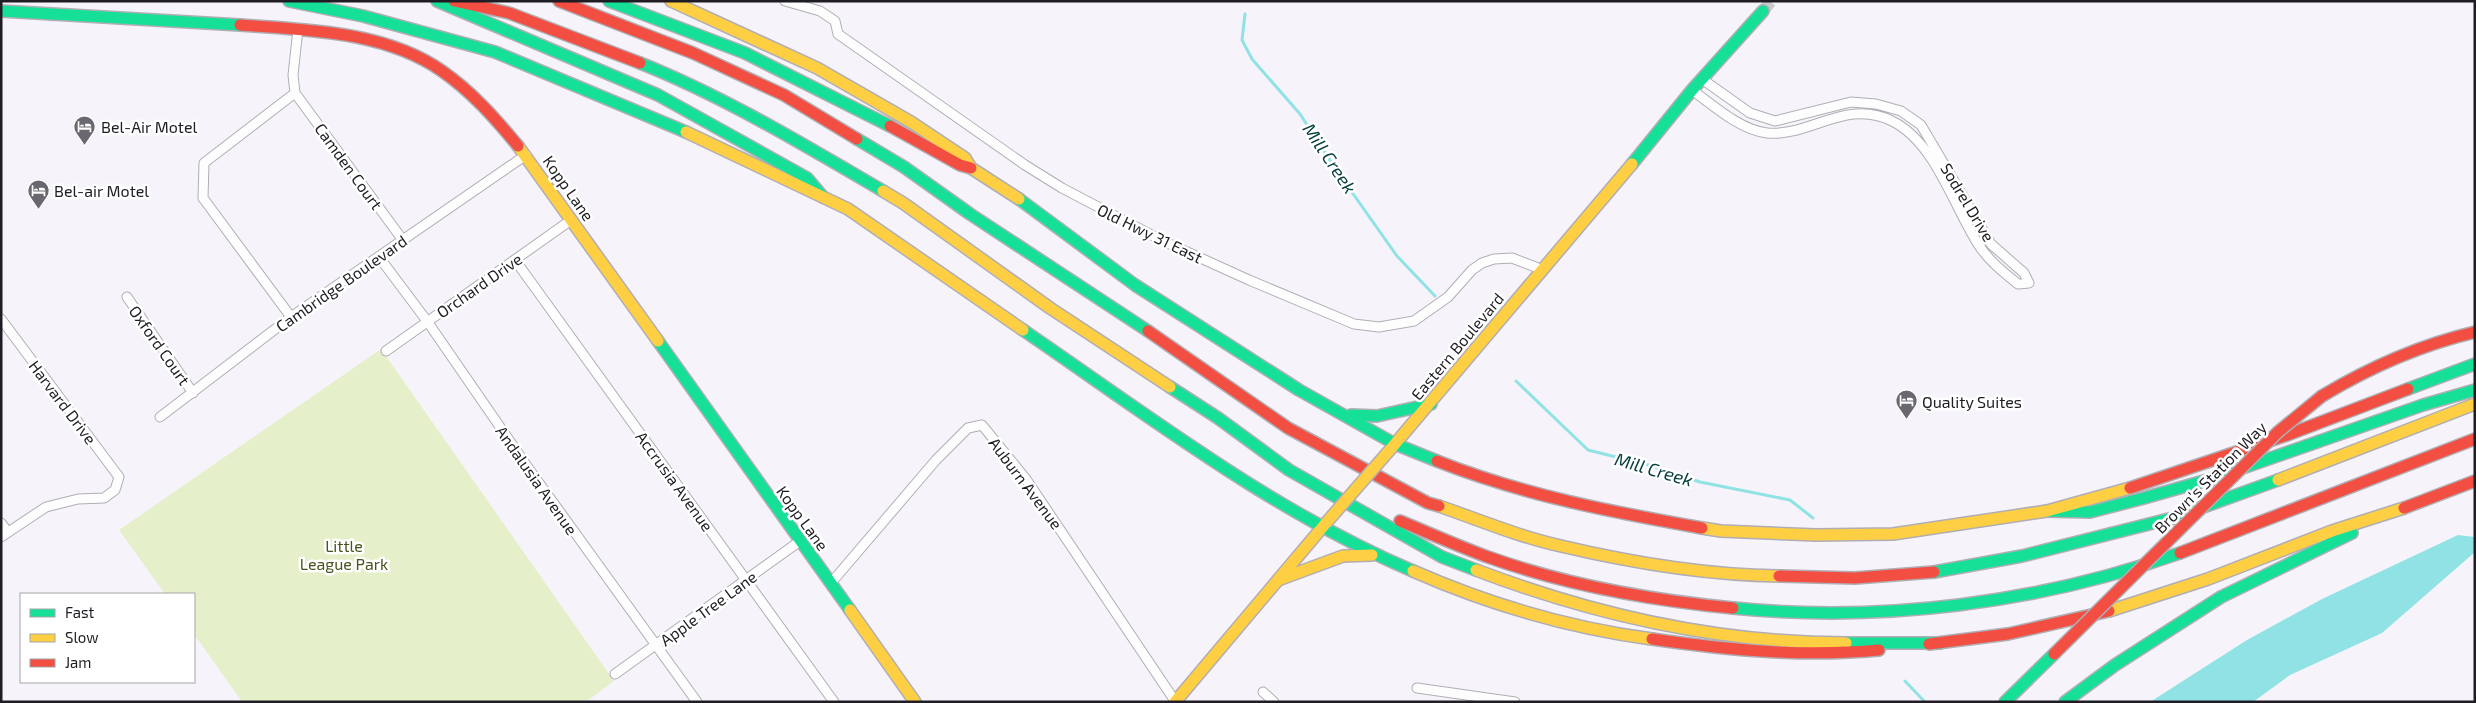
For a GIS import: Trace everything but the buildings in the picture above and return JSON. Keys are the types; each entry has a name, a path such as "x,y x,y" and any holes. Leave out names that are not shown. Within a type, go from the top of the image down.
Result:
{"main road":[{"path":"289,1 363,16 495,52 660,120 848,209 910,254 1252,486 1380,556 1430,578 1498,603 1585,627 1656,641 1728,650 1800,653 1864,652 2008,634 2111,610 2208,579 2332,531 2384,516 2475,481"},
{"path":"437,1 658,95 807,178 823,197"},
{"path":"454,1 509,13 686,81 784,134 903,203 1050,308 1218,418 1289,470 1442,557 1532,591 1596,609 1674,627 1742,638 1801,643 1940,642"},
{"path":"559,1 693,53 784,95 904,167 970,214 1131,319 1288,428 1428,503 1560,546 1662,566 1726,575 1855,578 1911,575 1965,568 2022,556 2173,518 2318,465 2475,404"},
{"path":"609,1 657,17 752,56 858,107 960,165 971,168 1011,193 1135,285 1255,363 1343,414 1392,448 1515,489 1604,511 1721,531 1816,535 1893,534 2047,511 2139,486 2278,438 2475,364"},
{"path":"671,1 816,68 911,122 965,158 971,168"},
{"name":"Kopp Lane","path":"1,11 298,29 347,35 405,52 435,67 457,82 480,102 526,155 915,702"},
{"name":"Eastern Boulevard","path":"1175,702 1324,525 1430,404 1692,90 1763,11"},
{"name":"Brown's Station Way","path":"2005,702 2278,432 2322,396 2366,370 2398,355 2431,343 2475,332"},
{"path":"2047,511 2090,512 2211,479 2423,405 2475,390"},
{"path":"1343,414 1377,416 1430,404"},
{"path":"1289,470 1448,543 1532,572 1617,593 1697,605 1770,612 1870,613 1958,605 2016,596 2150,563 2475,439"},
{"path":"2065,702 2115,665 2221,597 2384,516"},
{"path":"1278,580 1343,556 1380,556"}],"street":[{"name":"Old Hwy 31 East","path":"786,1 820,11 835,21 838,34 1025,165 1062,188 1163,241 1354,324 1379,327 1414,321 1448,297 1472,270 1482,263 1494,259 1512,258 1543,270"},
{"path":"291,317 203,198 204,163 295,93 293,75 298,29"},
{"name":"Sodrel Drive","path":"1692,90 1740,124 1766,133 1780,133 1844,114 1877,115 1893,121 1913,135 1927,151 1978,245 1996,267 2018,284 2029,283 2024,273 1992,244 1921,125 1901,111 1876,104 1851,102 1789,119 1775,120 1750,113 1702,79"},
{"name":"Camden Court","path":"295,93 402,239"},
{"name":"Cambridge Boulevard","path":"160,417 291,317 526,155"},
{"name":"Orchard Drive","path":"386,351 571,220"},
{"name":"Andalusia Avenue","path":"379,257 697,702"},
{"name":"Accrusia Avenue","path":"515,260 834,702"},
{"name":"Oxford Court","path":"127,297 193,393"},
{"name":"Harvard Drive","path":"1,319 119,477 115,490 104,498 78,498 46,507 5,535"},
{"name":"Auburn Avenue","path":"831,583 936,460 968,428 982,425 1031,487 1175,702"},
{"path":"1,523 5,535"},
{"name":"Apple Tree Lane","path":"616,674 800,542"},
{"path":"1417,688 1515,702"},
{"path":"1263,692 1274,702"}],"green space":[{"name":"Little League Park","path":"381,349 614,681 586,702 242,702 195,635 195,593 164,593 119,530"}],"water":[{"path":"2458,535 2475,537 2475,552 2382,633 2290,675 2253,702 2150,702 2247,640 2322,599"}],"waterway":[{"name":"Mill Creek","path":"1245,14 1242,40 1252,59 1300,114 1337,171 1397,256 1435,296"},
{"name":"Mill Creek","path":"1516,381 1588,450 1652,466 1700,482 1790,500 1813,518"},
{"name":"Mill Creek","path":"1905,681 1925,702"}],"tunnel":[{"path":"1763,11 1771,1"}],"traffic: fast":[{"path":"289,1 363,16 495,52 686,132"},
{"path":"437,1 658,95 807,178 823,197"},
{"path":"609,1 745,53 890,126"},
{"path":"1,11 240,25"},
{"path":"1632,164 1692,90 1763,11"},
{"path":"640,63 672,76 733,106 883,191"},
{"path":"857,139 904,167 970,214 1148,331"},
{"path":"1019,199 1135,285 1299,390 1395,444 1437,461"},
{"path":"1023,330 1212,460 1261,491 1361,547 1413,571"},
{"path":"658,341 850,610"},
{"path":"2408,389 2475,364"},
{"path":"1170,387 1218,418 1289,470 1442,557 1476,570"},
{"path":"2047,511 2090,512 2144,498 2211,479 2423,405 2475,390"},
{"path":"1351,415 1377,416 1431,404"},
{"path":"1934,572 2022,556 2173,518 2278,480"},
{"path":"2065,702 2115,665 2221,597 2352,533"},
{"path":"1733,608 1789,612 1846,613 1960,605 2072,585 2180,553"},
{"path":"1846,643 1940,643"},
{"path":"2005,702 2054,654"}],"traffic: slow":[{"path":"671,1 817,68 911,122 965,158 971,168 1019,199"},
{"path":"686,132 848,209 1023,330"},
{"path":"518,146 658,341"},
{"path":"1389,451 1632,164"},
{"path":"883,191 903,203 1050,308 1170,387"},
{"path":"2278,480 2475,404"},
{"path":"1326,523 1388,452"},
{"path":"1702,528 1721,531 1816,535 1893,534 2047,511 2130,488"},
{"path":"1439,506 1530,538 1615,558 1697,571 1779,576"},
{"path":"2109,611 2208,579 2332,531 2404,508"},
{"path":"1175,702 1326,523"},
{"path":"1278,580 1343,556 1372,555"},
{"path":"1476,570 1566,600 1611,613 1658,623 1704,632 1751,638 1798,642 1846,643"},
{"path":"1413,571 1470,594 1530,613 1591,628 1652,639"},
{"path":"850,610 915,702"}],"traffic: jam":[{"path":"454,1 509,13 640,63"},
{"path":"559,1 693,53 784,95 857,139"},
{"path":"240,25 344,35 370,40 420,58 442,71 463,88 492,116 518,146"},
{"path":"890,126 960,165 971,168"},
{"path":"1148,331 1288,428 1428,503 1439,506"},
{"path":"2322,396 2377,366 2415,350 2475,332"},
{"path":"2130,488 2287,435 2408,389"},
{"path":"2054,654 2278,432 2322,396"},
{"path":"2180,553 2475,439"},
{"path":"1437,461 1502,484 1535,493 1601,509 1702,528"},
{"path":"2404,508 2475,481"},
{"path":"1400,521 1488,557 1548,576 1640,596 1733,608"},
{"path":"1779,576 1855,578 1934,572"},
{"path":"1929,644 2008,634 2109,611"},
{"path":"1652,639 1766,651 1822,653 1879,650"}],"place":[{"name":"Bel-Air Motel","path":"85,145"},
{"name":"Bel-air Motel","path":"38,209"},
{"name":"Quality Suites","path":"1906,420"}]}
